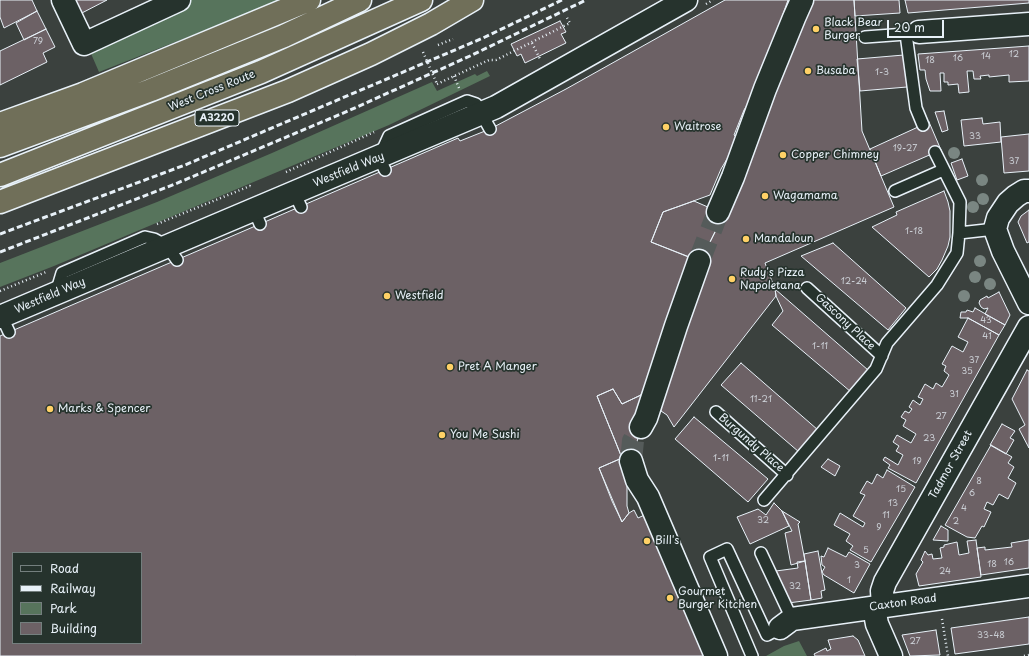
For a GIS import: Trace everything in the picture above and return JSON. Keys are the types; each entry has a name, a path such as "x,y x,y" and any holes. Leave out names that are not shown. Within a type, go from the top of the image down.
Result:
{"highway":[{"path":"0,124 83,94 310,0"},
{"path":"0,146 203,69 284,36 360,0"},
{"name":"West Cross Route","path":"0,175 261,72 421,0"},
{"name":"A3220","path":"0,202 288,91 371,54 431,24 472,0"}],"street":[{"path":"63,0 84,44 179,0"},
{"name":"Westfield Way","path":"4,322 56,294 172,253 486,121 496,107 686,0"},
{"path":"718,212 785,39 802,0"},
{"path":"913,33 1029,24"},
{"path":"1029,191 1024,191 1008,203 998,218 995,229 1003,251 1029,302"},
{"path":"641,427 646,418 698,261"},
{"name":"Tadmor Street","path":"891,656 876,624 882,591 1029,327"},
{"path":"631,461 637,480 648,497 716,656"},
{"name":"Caxton Road","path":"786,623 879,607 1029,586"}],"lane":[{"path":"864,37 913,33 916,108 923,125"},
{"path":"764,500 876,369 887,343 937,285 957,253 960,202 934,152"},
{"path":"895,191 943,170"},
{"path":"959,233 995,229"},
{"name":"Gascony Place","path":"807,288 882,356"},
{"name":"Burgundy Place","path":"716,412 787,474"},
{"path":"752,656 710,557 727,549 767,635 786,623 761,553"}],"path":[{"path":"423,52 437,84 489,60 496,60 570,23 566,16"},
{"path":"532,43 539,57"},
{"path":"454,76 460,91"},
{"path":"282,174 381,129"},
{"path":"156,225 250,186 256,188"},
{"path":"0,291 48,271"},
{"path":"943,623 948,656"},
{"path":"1024,656 1029,655"}],"green space":[{"path":"191,0 282,0 99,72 89,49"},
{"path":"487,71 490,76 389,125 54,266 0,287 0,263 157,202 432,82 437,91 475,74 477,76"},
{"path":"799,641 807,656 766,656 784,646"}],"building":[{"path":"0,0 32,0 37,11 4,28 0,17"},
{"path":"71,0 107,0 78,15"},
{"name":"Westfield","path":"725,0 788,0 782,17 788,20 769,49 758,76 763,80 744,110 734,135 739,139 721,169 710,195 663,212 651,242 696,260 641,395 622,404 613,389 597,396 622,458 599,468 612,501 622,522 629,513 634,510 638,518 651,512 711,656 0,656 0,336 458,138 460,141 490,129 566,89"},
{"path":"810,0 854,0 862,131 894,207 765,263 775,289 776,296 674,427 667,415 661,411 665,376 704,254 724,214"},
{"path":"854,0 899,0 900,13 855,16"},
{"path":"905,0 1029,0 1029,3 908,13"},
{"path":"37,11 46,29 24,40 16,23"},
{"path":"560,21 566,32 561,34 566,43 525,63 521,54 517,56 511,44"},
{"path":"46,29 55,47 43,53 47,62 0,85 0,51"},
{"path":"1029,46 1029,81 1009,82 1009,75 989,77 989,75 980,76 981,79 974,79 973,71 967,71 969,92 959,93 958,84 948,85 948,82 944,82 944,73 940,73 941,91 930,91 925,70 920,70 918,54"},
{"path":"904,55 907,87 860,91 857,59"},
{"path":"944,111 948,130 942,132 935,112"},
{"path":"982,118 983,124 1000,122 1001,142 964,146 961,120"},
{"path":"929,122 941,150 881,176 870,149"},
{"path":"1029,134 1029,171 1004,173 1001,137"},
{"path":"962,159 968,176 957,180 951,163"},
{"path":"944,191 950,211 950,237 942,260 937,269 929,277 872,227 897,215 896,212"},
{"path":"694,201 724,214 704,254 692,258 651,242 663,212"},
{"path":"1029,210 1029,242 1027,243 1018,222 1021,216"},
{"path":"833,243 906,308 888,330 801,256"},
{"path":"775,289 868,370 851,392 772,325 783,311 776,296"},
{"path":"999,292 1010,315 1005,325 985,314 988,308 984,309 979,303 980,300 987,296 988,298"},
{"path":"975,308 1005,325 999,335 968,318 960,318 961,312 966,312 967,310 973,312"},
{"path":"968,318 999,335 916,483 888,468 890,465 883,460 885,457 898,465 903,455 896,451 899,446 893,442 897,435 911,443 916,434 903,426 906,420 901,417 905,411 909,413 912,409 909,407 913,400 920,405 923,399 918,397 925,384 933,389 936,383 942,387 949,375 944,371 946,366 942,364 952,346 963,352 968,342 958,337"},
{"path":"741,363 818,430 799,452 721,385"},
{"path":"1027,370 1029,371 1029,448 1019,429 1025,425 1012,399"},
{"path":"613,389 622,404 641,395 641,427 627,478 627,506 629,513 622,522 599,468 622,458 597,396"},
{"path":"694,417 768,479 748,502 675,439"},
{"path":"1002,424 1015,431 1010,438 1014,440 1006,454 990,445"},
{"path":"991,445 1012,457 1008,463 1014,467 1008,478 1016,483 1008,499 999,494 993,505 987,502 984,509 991,512 984,527 982,526 975,538 967,537 945,525"},
{"path":"828,459 840,466 835,476 821,467"},
{"path":"887,470 915,487 871,562 850,550 853,546 846,541 850,534 834,525 840,513 863,527 865,523 853,516 865,495 860,493 867,481 872,484 877,474 883,478"},
{"path":"774,503 782,511 789,526 750,544 737,517 758,509 766,515"},
{"path":"782,511 800,522 798,524 805,561 791,565 785,533 792,531"},
{"path":"941,526 948,530 948,541 933,540"},
{"path":"976,540 981,577 919,586 916,574 923,562 921,560 925,551 928,555 932,554 933,559 942,558 940,548 944,547 944,545 957,542 959,555 969,553 967,541"},
{"path":"1029,540 1029,568 981,575 977,548 985,547 985,550 1012,547 1011,543"},
{"path":"828,548 846,557 849,552 870,564 854,593 824,575 822,572 825,567 822,565 821,556 824,557"},
{"path":"818,551 825,590 821,591 822,598 811,600 804,554"},
{"path":"805,561 811,600 788,603 776,575 776,571 798,568 797,562"},
{"path":"1029,617 1029,644 955,654 951,628"},
{"path":"936,630 940,655 910,656 902,635"},
{"path":"853,636 858,640 865,656 815,656 814,654 826,648 827,651 831,649 828,640"}],"tunnel":[{"path":"699,261 718,212"},
{"path":"631,461 633,441 641,427"}],"railway":[{"path":"0,234 185,165 483,38 562,0"},
{"path":"0,252 175,184 348,111 470,56 586,0"}],"place":[{"name":"Black Bear Burger","path":"816,29"},
{"name":"Busaba","path":"808,71"},
{"name":"Waitrose","path":"666,127"},
{"name":"Copper Chimney","path":"783,155"},
{"name":"Wagamama","path":"765,196"},
{"name":"Mandaloun","path":"746,239"},
{"name":"Rudy's Pizza Napoletana","path":"732,279"},
{"name":"Westfield","path":"387,296"},
{"name":"Pret A Manger","path":"450,367"},
{"name":"Marks & Spencer","path":"50,409"},
{"name":"You Me Sushi","path":"442,435"},
{"name":"Bill's","path":"647,541"},
{"name":"Gourmet Burger Kitchen","path":"670,598"}]}
